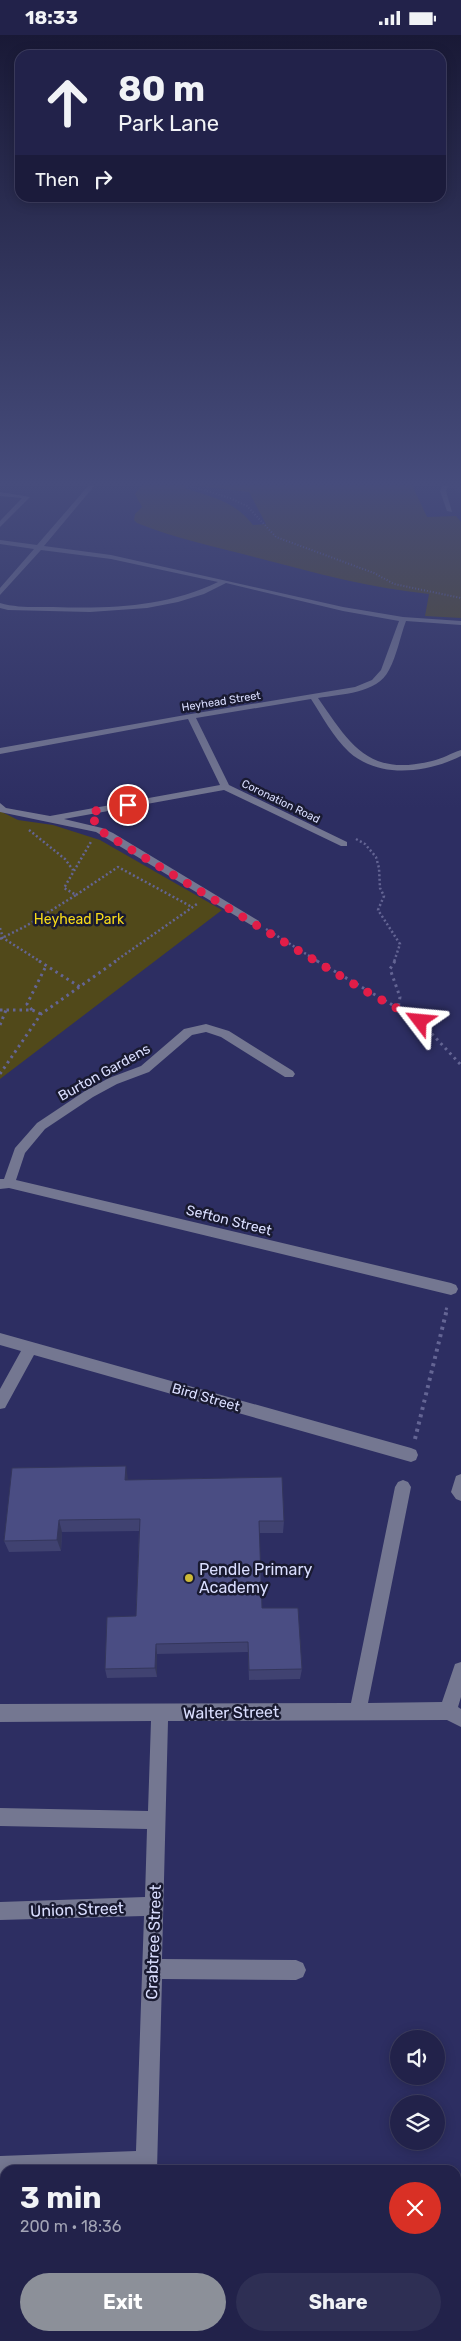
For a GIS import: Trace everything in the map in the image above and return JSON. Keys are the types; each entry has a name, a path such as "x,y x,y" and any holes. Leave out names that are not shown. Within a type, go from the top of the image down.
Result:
{"highway":[{"path":"0,2341 10,2341"}],"street":[{"path":"0,605 8,607 111,610 200,593"},
{"path":"274,593 343,609 403,619 461,623"},
{"name":"Heyhead Street","path":"0,751 191,716 357,689 375,682 385,671 403,619"},
{"path":"314,697 338,733 353,751 371,760 393,767 421,768 449,760 461,753"},
{"name":"Coronation Road","path":"191,716 225,787 344,844"},
{"path":"50,819 225,787"},
{"path":"0,806 3,810 99,830 255,923"},
{"path":"90,812 99,830"},
{"name":"Burton Gardens","path":"4,1183 19,1151 41,1126 97,1089 145,1069 188,1032 206,1028 225,1034 289,1074"},
{"name":"Sefton Street","path":"4,1183 451,1289"},
{"name":"Bird Street","path":"0,1339 411,1455"},
{"path":"0,1403 30,1347"},
{"path":"461,1481 459,1492 461,1494"},
{"path":"358,1711 403,1487"},
{"path":"455,1714 461,1670"},
{"name":"Walter Street","path":"0,1713 358,1711 455,1714"},
{"name":"Crabtree Street","path":"146,2165 160,1713"},
{"path":"0,1817 156,1821"},
{"name":"Union Street","path":"0,1911 154,1906"},
{"path":"152,1969 296,1970"}],"path":[{"path":"439,593 461,598"},
{"path":"24,828 50,845 65,859 73,871"},
{"path":"76,895 64,887 99,830"},
{"path":"344,844 357,838 367,845 379,868 379,881 385,898 378,910 380,917 393,930 400,943 396,960 390,969 400,997 398,1009"},
{"path":"1,938 26,926 118,867 193,907"},
{"path":"0,1074 40,1014 208,896"},
{"path":"255,923 420,1021 461,1065"},
{"path":"0,928 1,938"},
{"path":"1,938 80,987"},
{"path":"32,1010 27,1003 46,966"},
{"path":"0,1010 32,1010 40,1014"},
{"path":"0,1025 6,1010"},
{"path":"411,1455 451,1289"}],"green space":[{"path":"419,593 461,593 461,618 425,616 429,594"},
{"name":"Heyhead Park","path":"0,811 18,820 53,825 100,840 222,910 0,1079"}],"building":[{"path":"126,1466 125,1480 282,1477 284,1521 259,1521 262,1608 298,1608 302,1669 249,1670 248,1642 156,1644 155,1668 105,1669 107,1617 136,1616 140,1519 59,1520 57,1540 4,1541 12,1468"}],"place":[{"name":"Pendle Primary Academy","path":"189,1578"}],"route":[{"path":"128,805 90,812 99,830 362,989 420,1021"}]}
